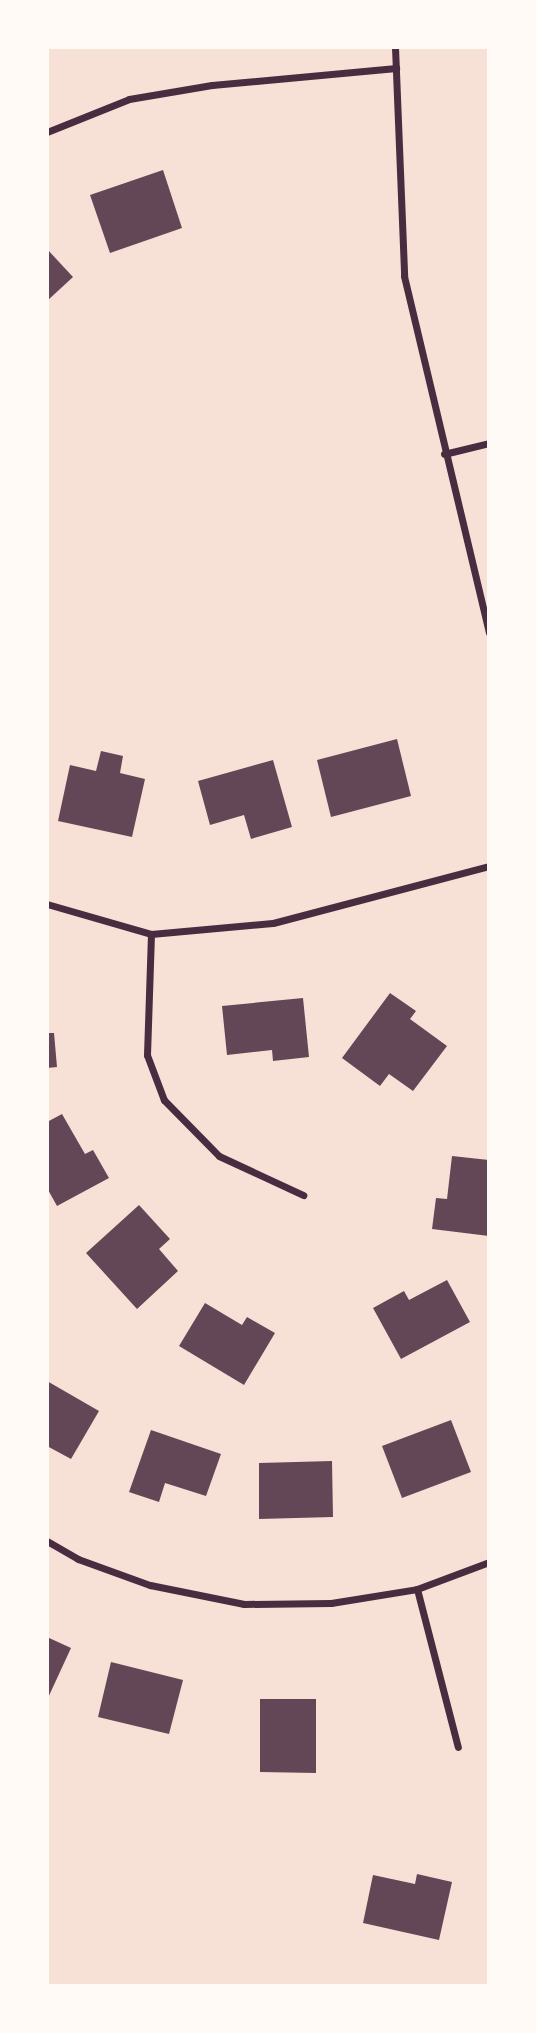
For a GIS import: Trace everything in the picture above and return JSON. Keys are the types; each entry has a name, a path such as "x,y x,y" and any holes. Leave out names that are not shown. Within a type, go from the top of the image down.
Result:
{"street":[{"path":"396,47 404,276 444,454 489,633"},
{"path":"47,132 130,99 212,85 397,68"},
{"path":"444,454 489,443"},
{"path":"47,904 151,934 273,923 489,866"},
{"path":"151,934 147,1055 164,1100 219,1156 303,1195"},
{"path":"47,1541 78,1559 150,1586 244,1604 331,1603 417,1589 489,1562"},
{"path":"417,1589 458,1747"}],"building":[{"path":"163,170 182,228 110,253 90,195"},
{"path":"47,249 73,277 47,301"},
{"path":"397,739 411,796 331,817 317,760"},
{"path":"101,751 123,756 120,773 145,779 132,837 58,821 70,765 96,771"},
{"path":"273,760 292,827 251,839 244,815 210,825 198,781"},
{"path":"390,993 416,1011 410,1019 447,1046 413,1091 389,1074 380,1086 342,1058"},
{"path":"303,998 309,1057 273,1061 272,1050 227,1055 222,1006"},
{"path":"47,1033 54,1033 57,1067 47,1068"},
{"path":"62,1114 85,1154 93,1150 109,1178 57,1206 47,1188 47,1122"},
{"path":"452,1156 489,1160 489,1236 432,1229 436,1198 447,1199"},
{"path":"139,1205 170,1239 159,1249 178,1271 137,1309 86,1253"},
{"path":"447,1280 470,1322 401,1359 373,1308 404,1291 409,1300"},
{"path":"205,1303 242,1325 247,1317 275,1333 244,1385 179,1346"},
{"path":"47,1381 99,1411 71,1459 47,1446"},
{"path":"451,1420 471,1472 402,1498 382,1446"},
{"path":"151,1430 221,1454 206,1496 165,1483 159,1502 129,1492"},
{"path":"332,1461 333,1517 259,1519 259,1463"},
{"path":"47,1637 71,1648 47,1700"},
{"path":"111,1662 183,1680 169,1734 98,1717"},
{"path":"260,1699 316,1699 316,1773 260,1772"},
{"path":"417,1874 452,1882 439,1940 363,1923 373,1875 415,1884"}]}
